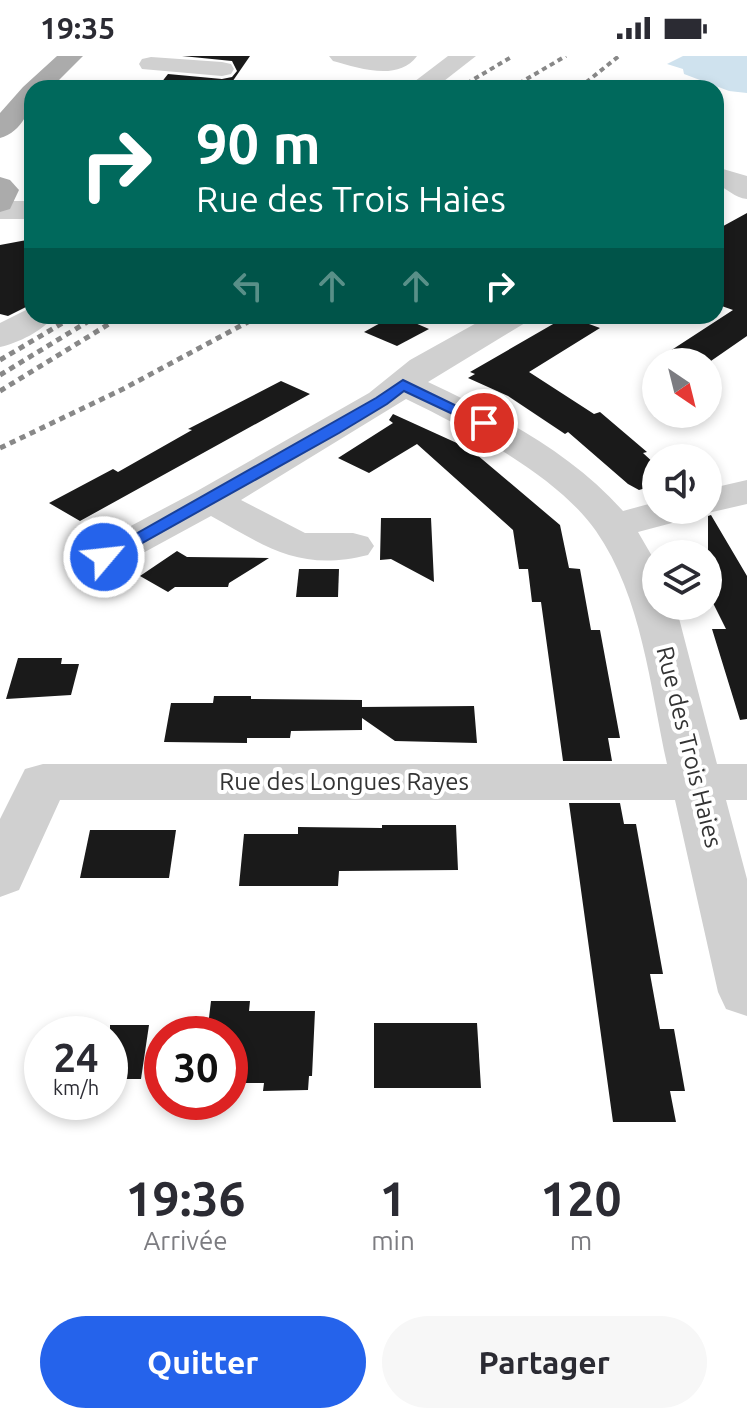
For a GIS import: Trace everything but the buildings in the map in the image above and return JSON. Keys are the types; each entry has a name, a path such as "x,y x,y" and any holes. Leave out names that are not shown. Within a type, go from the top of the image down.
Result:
{"main road":[{"path":"46,80 71,56"},
{"path":"71,80 96,56"},
{"path":"0,130 24,102"},
{"path":"0,153 24,128"}],"street":[{"path":"341,56 389,65 405,56"},
{"path":"430,80 464,56"},
{"path":"148,67 222,69"},
{"path":"724,178 737,182 746,191"},
{"path":"724,197 746,191"},
{"path":"0,337 24,323"},
{"path":"104,557 211,500 382,401 423,368 499,324"},
{"name":"Rue des Trois Haies","path":"403,384 518,441 582,494 613,526 646,587 658,622 747,992"},
{"path":"722,498 747,492"},
{"path":"211,500 297,546 353,546"},
{"path":"613,526 642,518"},
{"name":"Rue des Longues Rayes","path":"0,876 43,782 747,782"}],"water":[{"path":"683,56 747,56 747,93 724,89 724,80 700,80 684,74 683,69 667,64"}],"railway":[{"path":"472,80 513,56"},
{"path":"525,80 566,56"},
{"path":"589,80 619,56"},
{"path":"0,360 61,324"},
{"path":"0,375 84,324"},
{"path":"0,391 109,324"},
{"path":"0,448 123,389 244,324"}],"route":[{"path":"104,557 333,430 382,401 403,384 484,423"}]}
